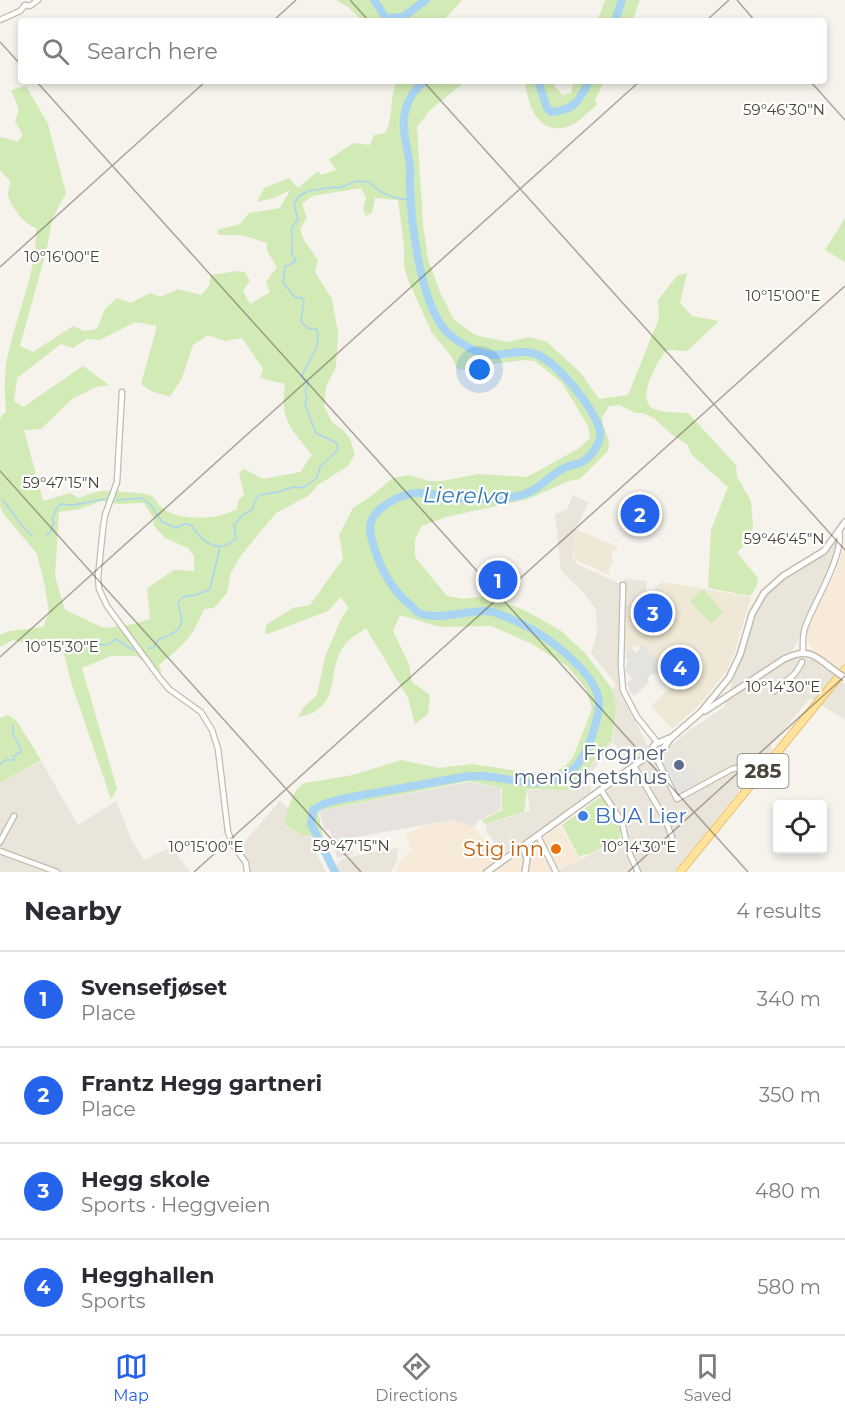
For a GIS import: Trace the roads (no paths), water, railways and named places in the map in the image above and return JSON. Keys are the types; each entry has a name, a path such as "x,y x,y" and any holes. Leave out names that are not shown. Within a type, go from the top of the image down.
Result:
{"main road":[{"name":"285","path":"680,872 845,669"}],"street":[{"path":"20,0 25,6"},
{"path":"0,21 38,0"},
{"path":"122,392 117,482 105,515 103,528 98,577 101,597 169,689 201,712 212,730 218,749 228,832 233,845 246,863 247,872"},
{"path":"700,713 722,689 734,671 741,655 752,614 764,593 783,576 824,551 845,522"},
{"path":"803,653 805,627 824,592 839,556 843,541 839,531"},
{"path":"623,585 621,680 628,702 658,748 659,762 677,799 732,769 755,765 761,758"},
{"path":"487,872 649,755 700,713 784,659 803,653 814,655 845,678"},
{"path":"774,691 794,677 802,662"},
{"path":"634,766 672,837"},
{"path":"601,790 622,822 628,850 638,872"},
{"path":"0,842 14,816"},
{"path":"538,836 556,872"},
{"path":"521,849 527,855 525,872"},
{"path":"0,851 57,872"}],"waterway":[{"name":"Lierelva","path":"374,0 386,18 403,17 426,0"},
{"name":"Lierelva","path":"616,18 622,0"},
{"name":"Lierelva","path":"335,872 311,824 313,810 323,804 341,799 465,777 481,776 532,783 551,781 567,774 580,761 591,739 599,711 596,691 590,679 557,646 522,624 487,611 444,616 418,612 397,592 387,578 371,538 370,525 374,516 383,506 396,499 421,493 468,499 522,495 534,490 564,468 585,460 595,449 600,435 597,422 583,398 551,364 528,352 483,354 450,335 440,323 425,287 415,243 410,170 405,137 405,112 408,102 422,84"},
{"name":"Lierelva","path":"539,84 547,108 551,112 571,107 587,84"},
{"path":"117,500 142,498 151,505 162,522 176,528 184,524 191,525 211,545 223,546 236,538 234,525 243,515 252,510 258,496 292,488 303,488 317,478 320,467 338,450 337,443 316,433 305,405 307,397 305,392 308,384 302,377 316,348 317,329 307,328 301,321 304,301 302,298 295,297 283,283 285,267 296,261 292,253 292,227 298,219 294,204 299,196 308,191 340,188 356,181 370,182 378,190 388,195 411,200"},
{"path":"47,535 51,531 54,522 52,519 58,506 106,499"},
{"path":"3,500 32,535"},
{"path":"148,648 153,648 158,640 179,629 181,617 178,604 182,597 196,595 210,589 220,547"},
{"path":"85,646 89,643 107,645 116,639 133,650"},
{"path":"0,765 5,760 14,760 14,756 22,751 13,734 13,725"}],"place":[{"name":"Frantz Hegg gartneri","path":"640,514"},
{"name":"Svensefjøset","path":"498,580"},
{"name":"Hegg skole","path":"653,613"},
{"name":"Hegghallen","path":"680,667"},
{"name":"Frogner menighetshus","path":"679,765"},
{"name":"BUA Lier","path":"583,816"},
{"name":"Stig inn","path":"556,849"}]}
